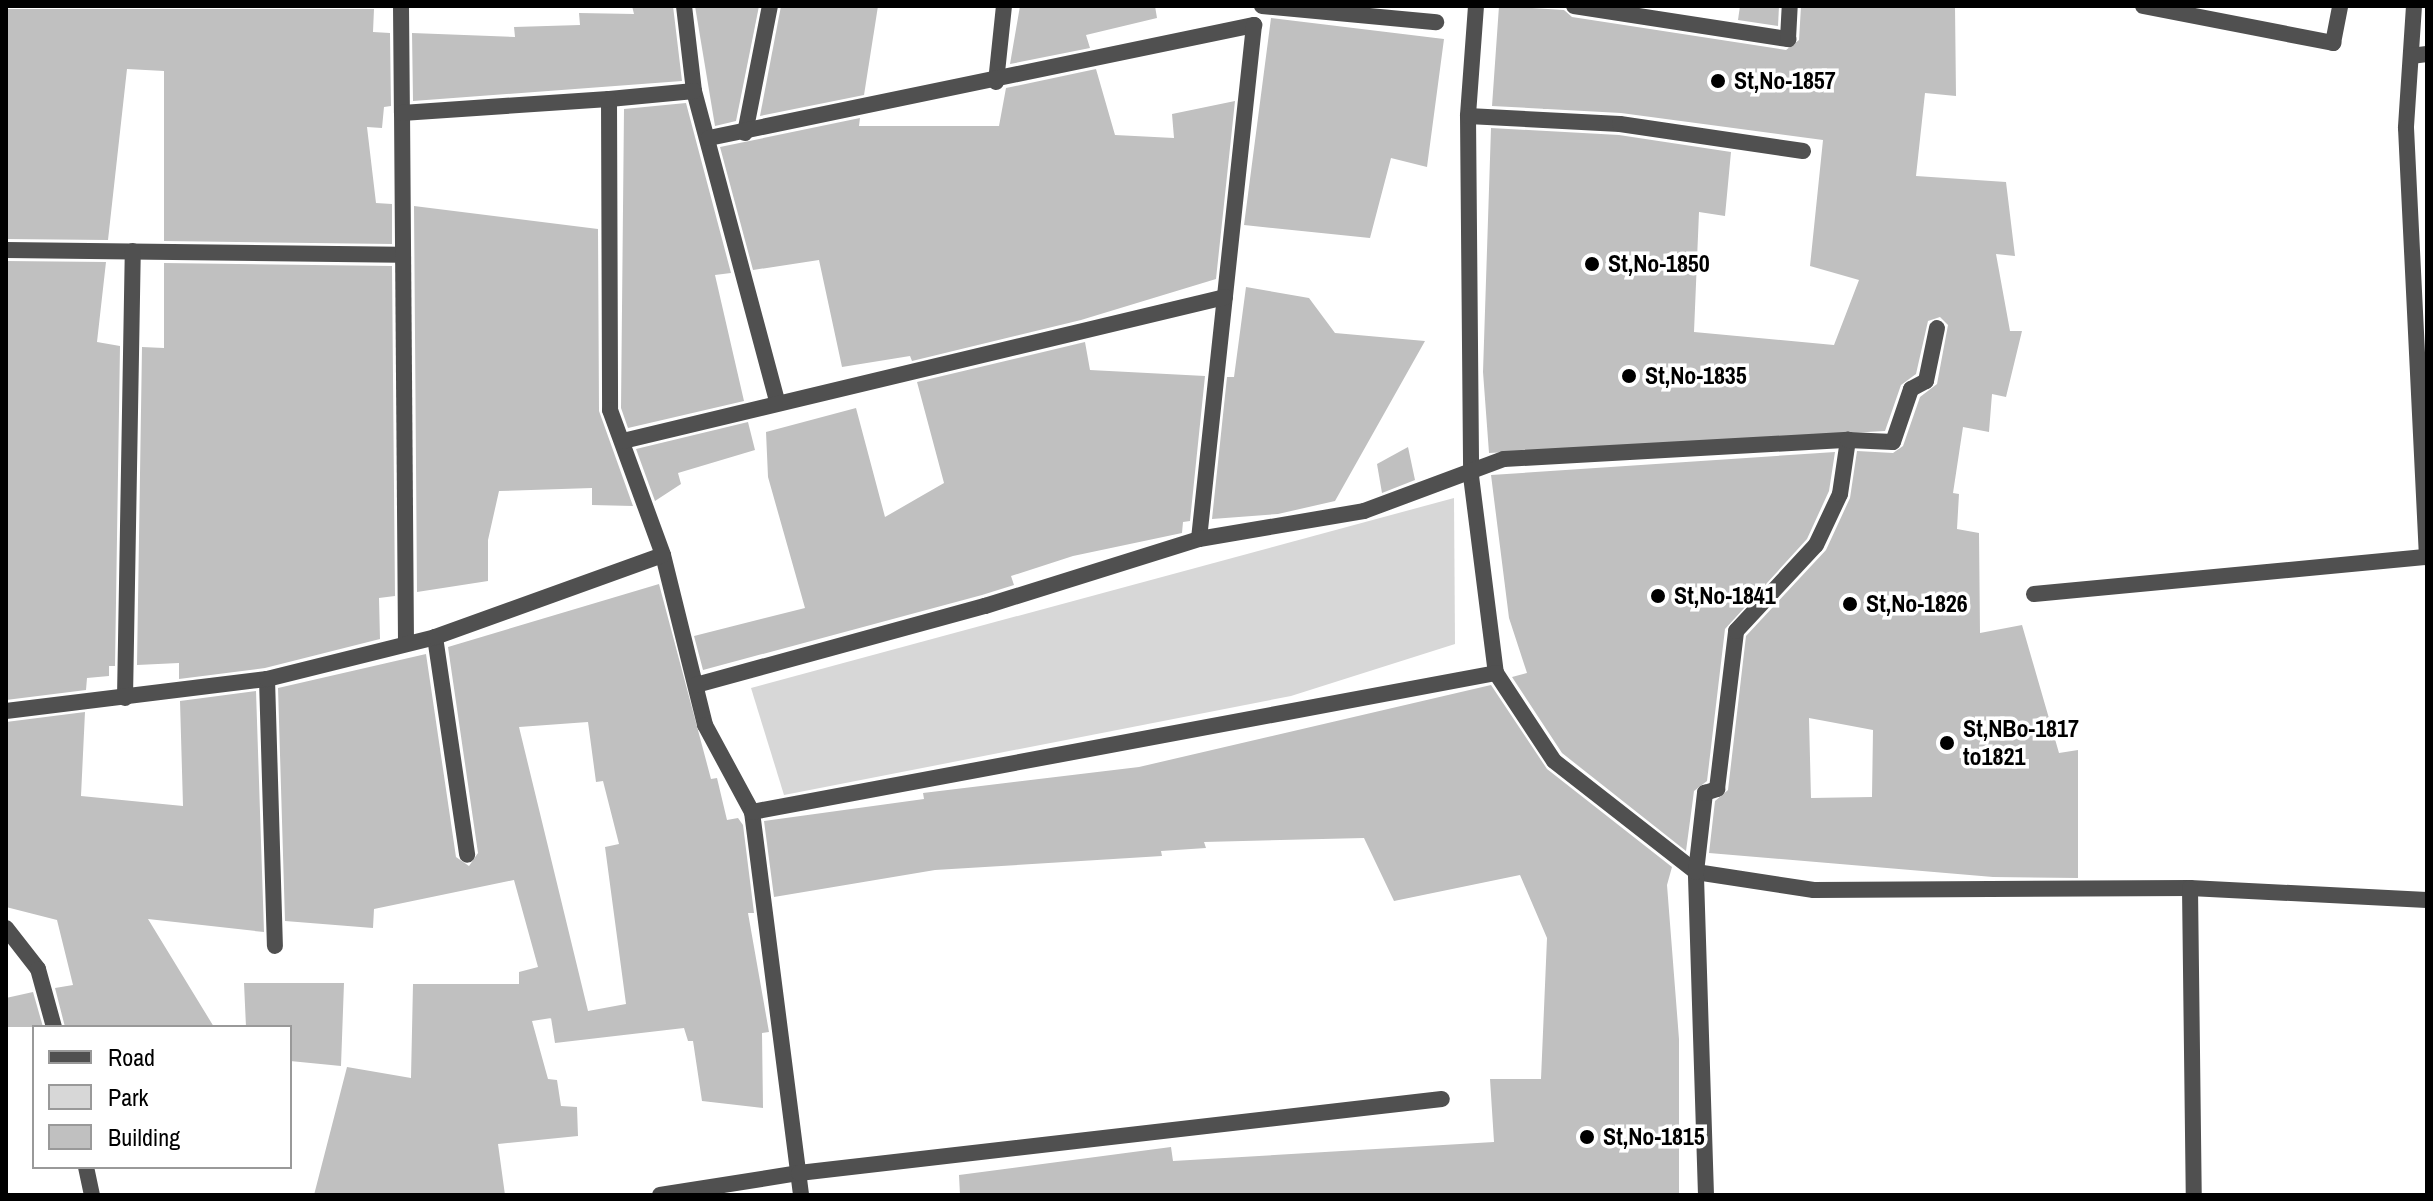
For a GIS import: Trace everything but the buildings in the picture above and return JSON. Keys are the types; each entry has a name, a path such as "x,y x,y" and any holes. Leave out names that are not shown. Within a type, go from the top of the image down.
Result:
{"street":[{"path":"401,6 399,255 406,643"},
{"path":"684,6 694,91 777,400"},
{"path":"745,133 770,6"},
{"path":"996,82 1004,6"},
{"path":"1199,539 1255,6"},
{"path":"1262,6 1436,22"},
{"path":"1476,6 1468,116 1471,476 1496,673 1554,761 1696,872 1814,890 2190,888 2427,900"},
{"path":"1574,6 1788,39 1790,6"},
{"path":"2143,6 2333,43 2340,6"},
{"path":"2034,594 2427,557 2406,128 2419,55 2414,6"},
{"path":"709,138 996,82 1254,25"},
{"path":"402,113 694,91"},
{"path":"609,99 607,336 610,410 663,555 705,725 752,812 801,1195"},
{"path":"1468,116 1620,124 1803,151"},
{"path":"6,250 399,255"},
{"path":"125,698 133,251"},
{"path":"623,441 777,400 1225,297"},
{"path":"696,685 985,606 1199,539 1364,511 1471,476 1504,459 1549,454 1848,440 1893,442 1911,389 1926,381 1937,328"},
{"path":"1706,1195 1696,872 1705,793 1717,789 1736,631 1816,545 1840,494 1848,440"},
{"path":"6,711 267,679 435,637 663,555"},
{"path":"435,637 467,855"},
{"path":"752,812 1496,673"},
{"path":"267,679 275,946"},
{"path":"2190,888 2194,1195"},
{"path":"6,928 38,969 53,1025"},
{"path":"660,1195 799,1173 1442,1099"},
{"path":"86,1169 92,1195"}],"green space":[{"path":"1454,498 1455,644 1291,696 784,795 751,688"}],"place":[{"name":"St,No-1857","path":"1718,81"},
{"name":"St,No-1850","path":"1592,264"},
{"name":"St,No-1835","path":"1629,376"},
{"name":"St,No-1841","path":"1658,596"},
{"name":"St,No-1826","path":"1850,604"},
{"name":"St,NBo-1817 to1821","path":"1947,743"},
{"name":"St,No-1815","path":"1587,1137"}]}
